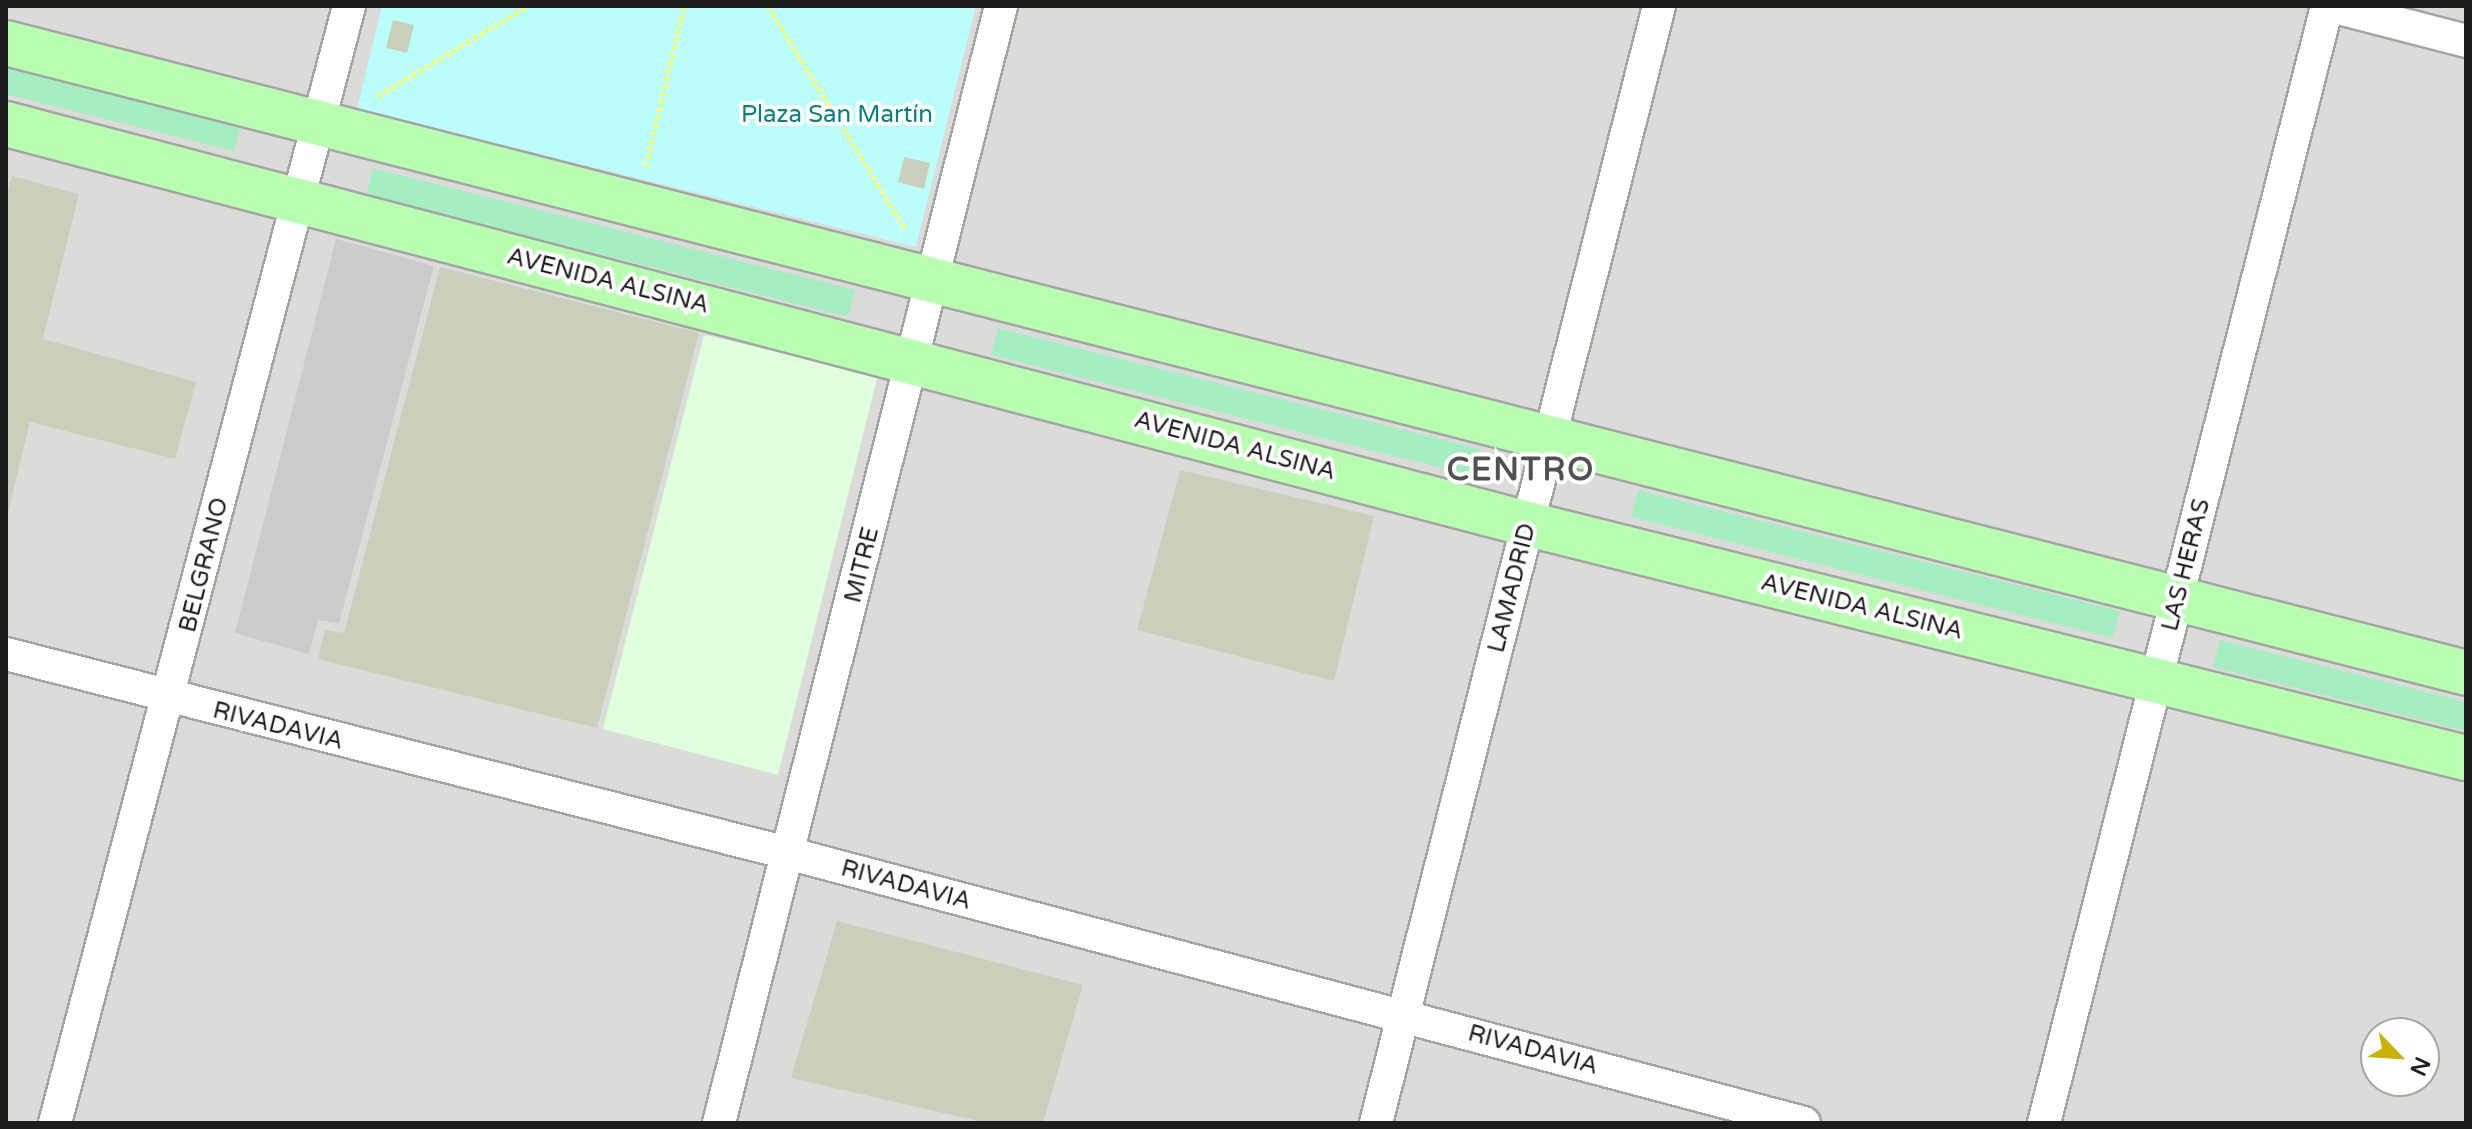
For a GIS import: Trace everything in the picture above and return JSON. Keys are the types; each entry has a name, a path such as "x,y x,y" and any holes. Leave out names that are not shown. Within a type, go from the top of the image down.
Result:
{"main road":[{"path":"6,43 2466,673"},
{"name":"AVENIDA ALSINA","path":"6,124 913,359 1528,524 2466,758"}],"street":[{"name":"BELGRANO","path":"55,1123 170,699 296,201 349,6"},
{"name":"MITRE","path":"719,1123 791,854 1001,6"},
{"name":"LAMADRID","path":"1376,1123 1659,6"},
{"path":"2329,6 2466,41"},
{"name":"LAS HERAS","path":"2044,1123 2329,6"},
{"name":"RIVADAVIA","path":"6,654 170,699 791,854 1804,1123"}],"path":[{"path":"319,124 357,109 528,6"},
{"path":"636,205 684,6"},
{"path":"768,6 932,281"}],"shaded area":[{"path":"6,6 2466,6 2466,1123 6,1123"},
{"path":"336,239 434,266 339,623 318,620 309,654 235,633"},
{"path":"704,335 878,375 778,775 603,729"}],"green space":[{"name":"Plaza San Martín","path":"382,6 976,6 916,247 357,109"},
{"path":"6,66 241,125 234,151 6,94"},
{"path":"373,168 855,290 848,317 366,195"},
{"path":"998,328 1480,449 1474,476 991,355"},
{"path":"1638,490 2120,611 2113,638 1631,517"},
{"path":"2220,640 2466,702 2466,731 2213,667"}],"building":[{"path":"393,20 414,25 407,53 386,48"},
{"path":"904,157 930,163 924,189 898,182"},
{"path":"12,176 79,194 43,339 196,382 175,459 30,422 7,517 6,198"},
{"path":"440,267 699,333 597,728 318,659 325,630 344,633"},
{"path":"1180,470 1374,516 1334,681 1137,630"},
{"path":"837,921 1083,985 1043,1123 987,1123 791,1078"}],"district":[{"name":"CENTRO","path":"1521,470"}]}
